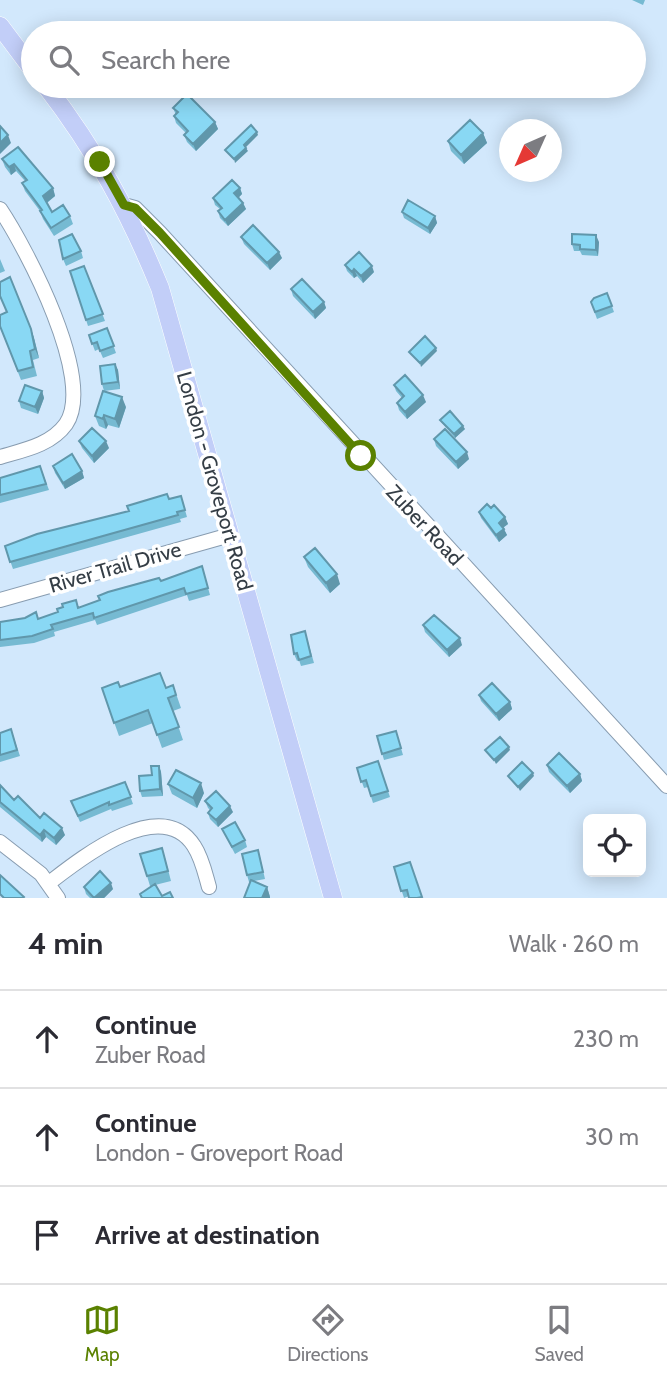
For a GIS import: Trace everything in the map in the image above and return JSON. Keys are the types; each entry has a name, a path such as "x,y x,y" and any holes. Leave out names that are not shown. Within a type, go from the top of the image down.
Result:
{"main road":[{"path":"0,26 21,54"},
{"name":"London - Groveport Road","path":"55,98 100,162 124,205 160,288 333,898"}],"street":[{"name":"Zuber Road","path":"124,205 135,208 160,233 667,786"},
{"path":"0,209 34,266 51,305 73,379 75,396 68,421 59,433 34,447 0,457"},
{"name":"River Trail Drive","path":"0,600 230,535"},
{"path":"49,883 99,845 119,836 157,827 178,832 194,846 209,887"},
{"path":"0,842 49,883 58,898"}],"building":[{"path":"183,98 191,98 215,122 193,144 184,135 188,131 174,116 178,112 173,108"},
{"path":"470,120 483,133 461,155 448,141"},
{"path":"251,125 257,132 234,159 225,150"},
{"path":"0,126 8,135 0,143"},
{"path":"18,147 53,188 43,196 52,212 63,205 70,216 51,228 40,211 42,210 22,183 27,180 14,164 9,167 2,159"},
{"path":"232,180 240,188 234,193 243,203 225,220 218,211 222,208 213,198"},
{"path":"408,200 435,216 428,228 402,212"},
{"path":"253,225 279,252 267,263 241,237"},
{"path":"72,234 81,251 63,259 59,240"},
{"path":"572,234 596,235 596,250 580,249 580,245 572,244"},
{"path":"359,252 372,266 361,276 345,265"},
{"path":"84,266 103,314 86,320 70,271"},
{"path":"10,277 31,329 35,349 30,351 33,367 18,371 0,326 0,315 7,312 0,296 0,282"},
{"path":"302,279 324,302 313,312 291,289"},
{"path":"607,293 612,306 595,312 591,302"},
{"path":"107,328 114,346 100,351 97,342 92,344 89,335"},
{"path":"425,336 436,348 420,363 409,352"},
{"path":"115,364 118,382 102,384 100,366"},
{"path":"405,375 423,395 405,412 397,403 404,396 394,385"},
{"path":"25,385 42,391 35,407 19,401"},
{"path":"103,391 122,397 115,419 104,415 103,419 95,416"},
{"path":"450,411 463,426 454,434 440,420"},
{"path":"92,428 106,441 92,456 79,441"},
{"path":"445,429 467,452 456,462 434,439"},
{"path":"72,454 82,471 63,483 53,466"},
{"path":"40,466 46,484 0,495 0,478"},
{"path":"167,494 169,499 181,496 185,510 177,512 178,515 10,562 5,546 37,534 129,511 127,506"},
{"path":"487,504 491,508 494,505 505,517 499,523 504,529 496,535 479,512"},
{"path":"315,548 337,574 326,583 304,557"},
{"path":"202,566 208,588 186,594 184,588 94,618 93,613 51,625 53,629 32,636 0,640 0,622 25,618 36,612 38,619 58,612 57,609 63,607 62,604 76,600 78,608 100,600 98,596 108,592 159,578 161,581"},
{"path":"434,615 460,638 447,650 423,625"},
{"path":"305,631 311,656 299,660 297,653 294,654 291,635"},
{"path":"160,673 166,688 173,685 176,695 168,698 179,727 157,735 148,710 114,723 102,688 118,682 120,687"},
{"path":"492,683 510,702 496,714 479,695"},
{"path":"11,729 17,750 0,755 0,733"},
{"path":"396,731 401,748 382,754 377,736"},
{"path":"500,737 509,747 494,760 485,750"},
{"path":"559,753 580,774 567,786 547,765"},
{"path":"378,761 388,791 371,796 366,780 361,782 357,768"},
{"path":"522,762 533,773 518,787 508,776"},
{"path":"151,766 159,766 160,789 140,791 139,776 152,775"},
{"path":"176,770 201,783 193,798 168,784"},
{"path":"125,782 131,797 109,805 109,802 78,816 71,801"},
{"path":"0,785 14,800 18,796 40,818 44,813 62,828 54,838 44,830 40,835 0,802"},
{"path":"216,791 230,806 216,820 208,813 212,808 205,801"},
{"path":"235,822 245,840 232,847 222,829"},
{"path":"162,848 168,871 147,876 140,854"},
{"path":"258,850 263,872 247,875 242,854"},
{"path":"410,862 422,897 409,898 407,890 401,891 394,867"},
{"path":"100,871 111,883 94,898 84,887"},
{"path":"0,875 24,897 4,898 0,894"},
{"path":"251,880 267,887 262,898 244,898"},
{"path":"155,884 162,896 170,892 173,898 142,898 140,894"}],"route":[{"path":"100,162 124,205 135,208 160,233 361,456"}]}
